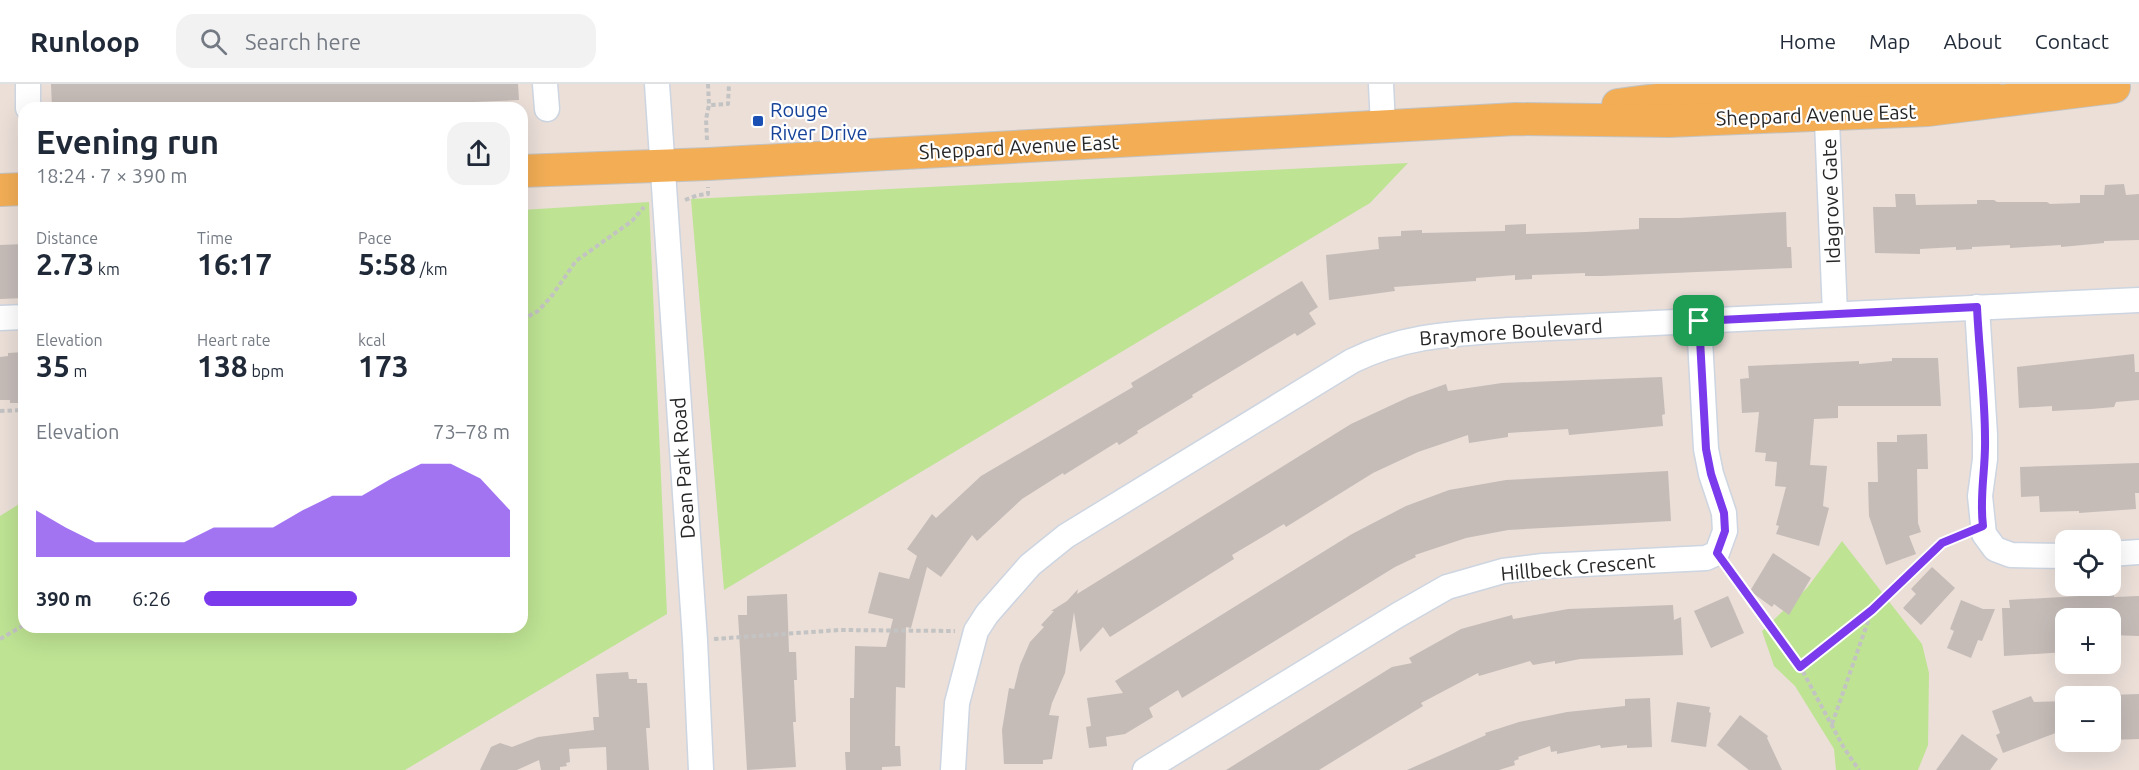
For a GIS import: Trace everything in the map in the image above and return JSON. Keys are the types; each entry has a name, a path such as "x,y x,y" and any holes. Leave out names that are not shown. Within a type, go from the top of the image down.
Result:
{"main road":[{"name":"Sheppard Avenue East","path":"1516,119 1671,98 1775,88 1826,102 1928,110 2127,87"},
{"name":"Sheppard Avenue East","path":"528,171 664,166 1516,119 1669,121 1826,102"},
{"path":"0,190 18,189"}],"street":[{"path":"28,84 28,102"},
{"path":"545,84 547,109"},
{"path":"657,84 664,166"},
{"path":"1381,84 1383,126"},
{"name":"Idagrove Gate","path":"1826,102 1835,314"},
{"name":"Dean Park Road","path":"664,166 695,640 701,770"},
{"name":"Braymore Boulevard","path":"953,770 957,703 976,631 987,614 1030,565 1066,536 1352,361 1381,347 1452,334 2139,300"},
{"path":"1977,307 1985,435 1985,459 1980,496 1984,534 1995,549 2004,553 2055,556"},
{"path":"0,318 18,317"},
{"path":"1699,321 1706,449 1711,474 1724,513 1725,531 1717,553"},
{"path":"2121,553 2139,552"},
{"name":"Hillbeck Crescent","path":"1145,770 1447,587 1503,571 1706,558 1717,553"}],"path":[{"path":"706,119 709,105 708,84"},
{"path":"709,105 729,104 729,84"},
{"path":"687,200 708,194"},
{"path":"528,316 551,297 576,261 632,221 648,202"},
{"path":"0,411 18,410"},
{"path":"1800,667 1872,610 1942,543 1983,526"},
{"path":"1717,553 1800,667 1844,748 1859,770"},
{"path":"1832,724 1872,610"},
{"path":"0,639 18,628"},
{"path":"695,640 839,630 976,631"}],"green space":[{"path":"1408,163 1370,203 724,590 691,199"},
{"path":"649,202 667,614 405,770 0,770 0,516 18,505 18,633 528,633 528,210"},
{"path":"1842,541 1922,644 1929,673 1928,745 1918,770 1836,770 1834,749 1795,686 1774,666 1762,631 1807,588"}],"building":[{"path":"51,84 518,84 519,100 472,102 52,102"},
{"path":"2124,184 2126,195 2139,194 2139,240 2104,241 2104,243 2061,247 2061,245 2010,248 2010,245 1956,250 1956,247 1920,249 1920,254 1875,253 1873,207 1896,207 1895,194 1915,194 1916,205 1977,204 1977,200 2047,202 2050,204 2080,203 2080,195 2104,195 2105,185"},
{"path":"1786,212 1787,247 1791,247 1792,268 1602,276 1585,276 1585,273 1532,275 1532,279 1515,280 1515,275 1476,278 1476,281 1394,287 1395,291 1329,300 1326,255 1379,249 1378,237 1401,236 1401,231 1422,230 1422,233 1505,231 1505,225 1526,224 1526,234 1586,232 1639,229 1639,218"},
{"path":"18,244 18,298 0,299 0,245"},
{"path":"1302,281 1318,307 1309,313 1316,324 1297,336 1295,333 1192,395 1193,397 1137,431 1138,433 1119,445 1117,442 1022,499 977,541 972,535 941,577 927,567 911,628 906,627 905,688 896,687 895,746 900,746 901,766 882,767 882,770 846,770 845,752 850,752 850,698 854,698 855,646 886,647 893,619 868,613 879,572 909,579 917,556 907,549 932,514 936,518 981,476 1133,387 1131,383"},
{"path":"18,352 18,403 0,400 0,357 8,356 8,353"},
{"path":"2134,354 2135,372 2139,372 2139,400 2116,402 2114,407 2091,409 2052,411 2052,406 2019,408 2017,367"},
{"path":"1892,358 1938,358 1941,406 1838,406 1838,418 1814,419 1810,465 1827,466 1823,506 1829,508 1819,546 1776,534 1779,526 1776,525 1786,487 1775,486 1777,462 1765,461 1766,453 1755,452 1759,412 1742,413 1740,379 1749,378 1748,366 1859,361 1859,364 1892,361"},
{"path":"1662,377 1665,414 1662,415 1663,426 1569,435 1568,429 1508,433 1508,437 1469,443 1468,435 1418,452 1373,473 1286,527 1284,524 1232,555 1234,559 1110,637 1103,627 1080,652 1074,612 1065,673 1049,715 1059,716 1052,759 1043,760 1043,764 1004,764 1002,730 1009,688 1014,689 1020,665 1030,642 1044,627 1041,625 1054,611 1051,611 1067,601 1078,589 1077,594 1351,424 1409,397 1446,384 1448,391 1502,383"},
{"path":"1927,434 1928,469 1917,469 1918,523 1921,532 1909,536 1916,554 1886,565 1869,516 1868,482 1878,482 1877,442 1897,442 1897,435"},
{"path":"2139,463 2139,493 2135,493 2136,509 2079,513 2079,511 2040,512 2039,496 2021,497 2020,467"},
{"path":"1668,471 1671,521 1508,530 1466,538 1415,555 1416,557 1395,567 1182,698 1178,690 1149,708 1153,717 1125,734 1106,737 1107,746 1089,748 1086,727 1091,726 1087,698 1123,693 1115,681 1352,534 1406,506 1449,490 1506,480"},
{"path":"1773,553 1811,578 1789,615 1774,604 1772,607 1750,591"},
{"path":"1932,567 1955,588 1921,625 1903,608 1916,594 1911,589"},
{"path":"787,594 789,652 796,652 797,680 794,680 796,722 793,722 796,767 747,770 738,615 747,615 747,596"},
{"path":"1728,596 1744,633 1711,648 1694,611"},
{"path":"2079,596 2139,596 2139,636 2121,635 2121,608 2055,608 2055,653 2004,656 2002,608 2010,608 2009,600"},
{"path":"1961,600 1983,609 1995,609 1982,641 1978,640 1971,658 1947,648 1954,631 1950,629"},
{"path":"1673,605 1674,620 1681,617 1683,655 1580,659 1533,665 1530,661 1479,676 1478,673 1421,703 1423,706 1319,770 1226,770 1392,667 1412,663 1409,658 1461,629 1512,615 1513,619 1568,609"},
{"path":"628,672 629,679 637,679 637,683 647,683 650,728 646,728 649,770 607,770 606,747 569,749 570,762 566,763 567,766 560,767 560,770 541,770 539,760 517,770 480,770 491,747 500,743 512,747 538,737 594,730 593,717 599,717 596,674"},
{"path":"2139,694 2139,739 2121,740 2121,695"},
{"path":"2031,696 2034,702 2055,701 2055,733 2003,753 1996,735 2000,733 1992,711"},
{"path":"1650,698 1652,747 1627,748 1627,745 1601,748 1600,745 1557,754 1557,751 1551,752 1550,746 1518,757 1519,759 1514,761 1515,765 1499,770 1407,770 1486,735 1485,733 1519,722 1567,712 1625,706 1625,699"},
{"path":"1677,702 1710,707 1706,747 1671,742"},
{"path":"1740,715 1768,736 1782,770 1749,770 1717,745"},
{"path":"1962,734 1998,759 1990,770 1936,770"}],"place":[{"name":"Rouge River Drive","path":"758,121"}],"route":[{"path":"1977,307 1985,435 1985,459 1980,496 1983,526 1942,543 1872,610 1800,667 1717,553 1722,545 1725,531 1724,513 1711,474 1706,449 1699,321 1977,307"}]}
